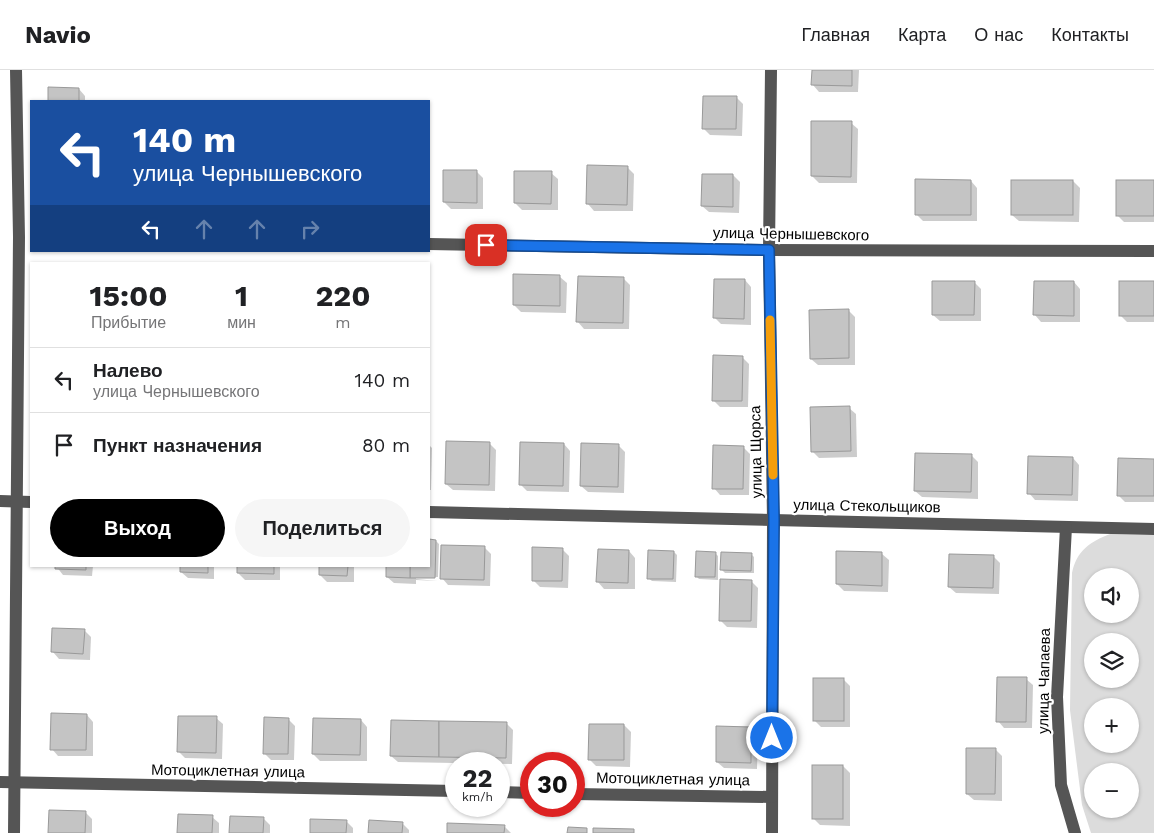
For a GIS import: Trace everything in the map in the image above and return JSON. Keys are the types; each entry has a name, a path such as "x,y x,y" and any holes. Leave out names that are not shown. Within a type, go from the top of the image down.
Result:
{"street":[{"path":"14,833 15,501 25,237 16,70"},
{"name":"улица Щорса","path":"771,70 769,250 774,520 772,833"},
{"name":"улица Чернышевского","path":"430,244 769,250 1154,252"},
{"path":"0,502 30,502"},
{"name":"улица Стекольщиков","path":"430,512 1154,529"},
{"name":"улица Чапаева","path":"1066,527 1057,697 1061,785 1075,833"},
{"name":"Мотоциклетная улица","path":"0,782 445,791"},
{"name":"Мотоциклетная улица","path":"585,794 772,797"}],"shaded area":[{"path":"1110,534 1154,535 1154,833 1091,833 1086,818 1139,818 1139,763 1084,763 1084,811 1082,805 1070,710 1072,573 1077,558 1091,544"}],"building":[{"path":"812,70 852,70 852,86 811,85"},
{"path":"48,87 79,88 79,100 48,100"},
{"path":"703,96 737,96 736,129 702,129"},
{"path":"811,121 852,121 851,177 811,176"},
{"path":"587,165 628,166 627,205 586,204"},
{"path":"443,170 477,170 477,203 443,202"},
{"path":"514,171 552,171 551,204 514,203"},
{"path":"702,174 733,174 733,207 701,206"},
{"path":"915,179 971,180 971,215 915,215"},
{"path":"1011,180 1073,180 1073,215 1011,215"},
{"path":"1116,180 1154,180 1154,216 1116,216"},
{"path":"513,274 560,275 560,306 513,305"},
{"path":"578,276 624,277 623,323 576,322"},
{"path":"714,279 745,279 744,319 713,318"},
{"path":"932,281 975,281 974,315 932,315"},
{"path":"1034,281 1074,281 1074,316 1033,315"},
{"path":"1119,281 1154,281 1154,316 1119,316"},
{"path":"849,309 849,358 810,359 809,310"},
{"path":"713,355 743,356 742,401 712,401"},
{"path":"850,406 851,451 811,452 810,407"},
{"path":"446,441 490,442 489,485 445,484"},
{"path":"520,442 564,443 563,486 519,485"},
{"path":"581,443 619,444 618,487 580,486"},
{"path":"713,445 744,446 743,489 712,489"},
{"path":"915,453 972,454 971,492 914,491"},
{"path":"1028,456 1073,457 1072,495 1027,494"},
{"path":"1118,458 1154,459 1154,496 1117,496"},
{"path":"430,539 436,540 435,578 410,578 410,567 430,567"},
{"path":"441,545 485,546 484,580 440,579"},
{"path":"532,547 563,548 562,581 532,581"},
{"path":"598,549 629,550 628,583 596,582"},
{"path":"648,550 674,551 673,579 647,579"},
{"path":"696,551 716,552 715,577 695,577"},
{"path":"836,551 882,552 882,586 836,584"},
{"path":"721,552 752,553 751,571 720,570"},
{"path":"949,554 994,555 993,588 948,587"},
{"path":"55,567 86,567 86,570 55,569"},
{"path":"180,567 208,567 208,573 180,572"},
{"path":"237,567 274,567 274,574 237,573"},
{"path":"319,567 348,567 347,576 319,575"},
{"path":"386,567 410,567 410,578 386,577"},
{"path":"720,579 752,580 751,621 719,621"},
{"path":"52,628 85,629 83,654 51,652"},
{"path":"997,677 1027,677 1026,722 996,722"},
{"path":"813,678 844,678 844,721 813,721"},
{"path":"51,713 87,714 86,750 50,750"},
{"path":"178,716 217,716 216,753 177,752"},
{"path":"264,717 289,718 288,754 263,754"},
{"path":"313,718 361,719 360,755 312,754"},
{"path":"391,720 439,721 439,757 390,756"},
{"path":"439,721 507,722 506,752 445,752 445,757 439,757"},
{"path":"589,724 624,724 624,760 588,760"},
{"path":"716,726 751,727 751,763 716,762"},
{"path":"966,748 996,748 995,794 966,794"},
{"path":"812,765 843,765 843,819 812,819"},
{"path":"49,810 86,811 85,833 48,833"},
{"path":"178,814 213,815 212,833 177,833"},
{"path":"230,816 264,817 263,833 229,833"},
{"path":"310,819 347,820 346,833 310,833"},
{"path":"369,820 403,822 402,833 368,833"},
{"path":"447,823 505,825 504,833 447,833"},
{"path":"568,827 587,828 587,833 567,833"},
{"path":"593,828 634,829 634,833 593,833"}],"slow traffic":[{"path":"770,320 773,475"}],"route":[{"path":"486,245 769,250 774,520 772,738"}]}
